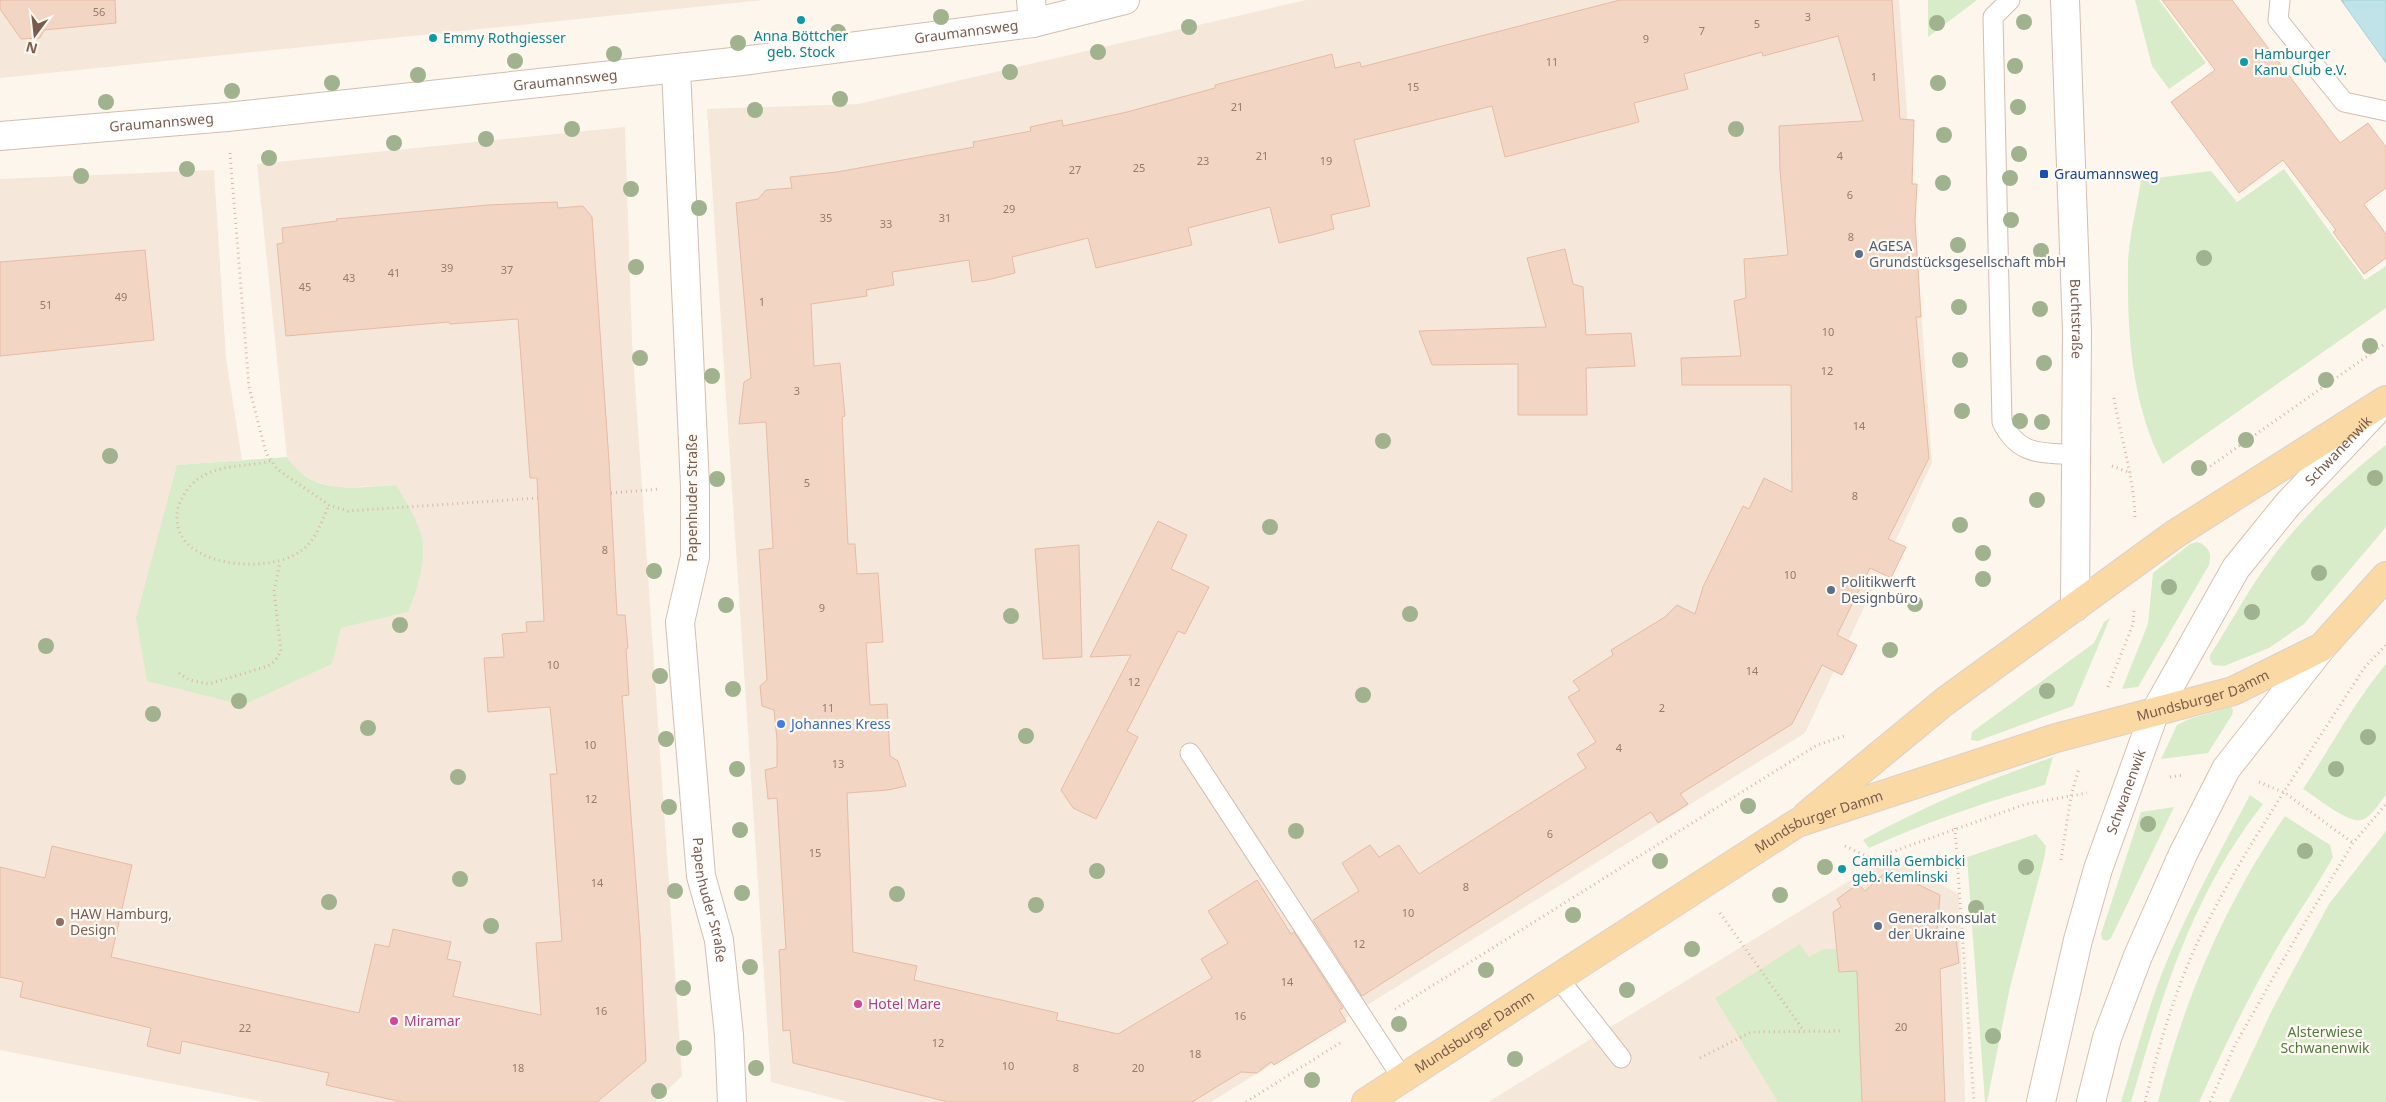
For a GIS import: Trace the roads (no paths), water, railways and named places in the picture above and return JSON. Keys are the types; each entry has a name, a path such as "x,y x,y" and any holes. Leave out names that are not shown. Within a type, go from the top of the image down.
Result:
{"main road":[{"name":"Schwanenwik","path":"1797,823 1870,760 1944,702 2175,534 2385,400"},
{"path":"2322,648 2386,576"},
{"name":"Mundsburger Damm","path":"1366,1102 1559,979 1797,823 2056,738 2154,714 2233,691 2322,648"}],"street":[{"name":"Graumannsweg","path":"0,136 227,117 676,69 1032,11 1125,0"},
{"name":"Buchtstraße","path":"2065,0 2077,331 2075,607"},
{"name":"Papenhuder Straße","path":"676,69 694,486 695,557 680,622 701,876 719,940 729,1035 732,1102"},
{"name":"Schwanenwik","path":"2041,1102 2078,940 2098,869 2154,714 2236,568 2288,504 2385,400"},
{"path":"2091,1102 2107,1038 2138,956 2196,828 2226,769 2322,648"}],"lane":[{"path":"2010,0 1993,17 2002,422 2009,436 2021,447 2033,451 2076,454"},
{"path":"2280,0 2278,20 2344,102 2386,112"},
{"path":"1190,753 1403,1079"},
{"path":"1559,979 1621,1058"}],"water":[{"path":"2341,0 2386,0 2386,63 2384,60"}],"place":[{"name":"Anna Böttcher geb. Stock","path":"801,20"},
{"name":"Emmy Rothgiesser","path":"433,38"},
{"name":"Hamburger Kanu Club e.V.","path":"2244,62"},
{"name":"Graumannsweg","path":"2044,174"},
{"name":"AGESA Grundstücksgesellschaft mbH","path":"1859,254"},
{"name":"Politikwerft Designbüro","path":"1831,590"},
{"name":"Johannes Kress","path":"781,724"},
{"name":"Camilla Gembicki geb. Kemlinski","path":"1842,869"},
{"name":"HAW Hamburg, Design","path":"60,922"},
{"name":"Generalkonsulat der Ukraine","path":"1878,926"},
{"name":"Hotel Mare","path":"858,1004"},
{"name":"Miramar","path":"394,1021"}],"park label":[{"name":"Alsterwiese Schwanenwik","path":"2325,1040"}]}
